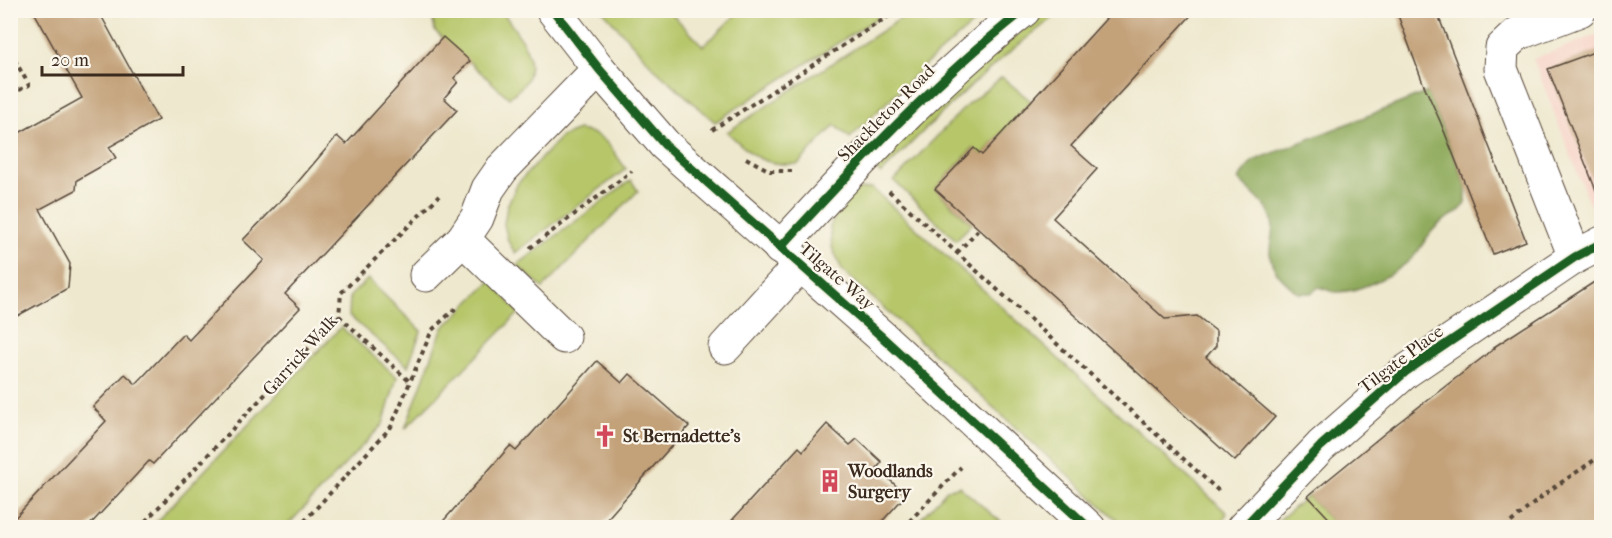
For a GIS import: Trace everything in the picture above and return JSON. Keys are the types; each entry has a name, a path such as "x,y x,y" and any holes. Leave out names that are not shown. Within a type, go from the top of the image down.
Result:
{"street":[{"name":"Tilgate Way","path":"553,10 599,69 665,145 990,436 1089,528"},
{"name":"Shackleton Road","path":"725,347 858,162 939,82 1024,10"},
{"path":"1580,10 1517,34 1502,48 1501,69 1588,250"},
{"path":"426,275 463,239 477,218 488,189 502,169 599,69"},
{"path":"463,239 564,337"},
{"name":"Tilgate Place","path":"1246,523 1321,446 1405,372 1588,250"}],"path":[{"path":"298,528 391,427 432,330 496,271 665,145 715,129 898,10"},
{"path":"10,52 28,85 10,95"},
{"path":"715,129 722,136"},
{"path":"744,157 770,171 795,170"},
{"path":"858,162 1246,523"},
{"path":"957,253 978,230"},
{"path":"339,316 410,382"},
{"path":"903,528 990,436"},
{"path":"1504,528 1550,490 1602,455"}],"shaded area":[{"path":"1601,33 1601,200 1590,205 1533,59"}],"green space":[{"path":"431,11 502,11 519,35 528,53 529,71 521,88 509,98 435,31"},
{"path":"603,11 669,11 703,46 740,11 888,11 715,122 653,67"},
{"path":"912,11 988,11 925,65 850,138 835,125 798,164 775,163 758,158 727,132"},
{"path":"1048,11 1062,11 968,88 881,174 875,168 958,86"},
{"path":"1002,77 1031,101 982,155 973,148 935,189 972,224 956,240 894,181 968,104"},
{"path":"1428,92 1466,186 1465,204 1434,229 1408,262 1389,275 1357,289 1335,292 1319,287 1311,293 1298,293 1279,275 1273,264 1270,252 1273,224 1268,210 1238,179 1253,161"},
{"path":"578,130 602,138 626,169 515,253 508,241 504,224 507,206 518,183 561,137"},
{"path":"631,180 638,191 543,288 517,265"},
{"path":"872,188 1227,513 1219,527 1125,527 842,270 832,247 830,227 841,204 856,190"},
{"path":"368,279 421,331 408,366 349,316 350,296"},
{"path":"491,281 519,313 405,429 442,329"},
{"path":"341,327 397,377 383,424 286,527 151,527"},
{"path":"960,486 1007,527 913,527 947,490"},
{"path":"1308,496 1338,528 1269,528"}],"building":[{"path":"33,10 98,10 158,120 109,147 116,158 77,180 76,190 40,209 70,264 68,288 10,320 10,138 82,98"},
{"path":"1114,10 1196,10 1071,146 1097,169 1053,218 1165,319 1197,316 1216,331 1216,346 1206,357 1275,417 1235,461 935,189 974,148 982,155"},
{"path":"1396,10 1436,10 1526,241 1493,254 1423,83"},
{"path":"443,37 470,61 454,78 458,82 444,98 457,110 285,294 300,308 153,464 149,461 87,528 10,528 10,523 106,421 93,407 125,374 136,384 183,334 189,340 264,260 243,240 292,189 337,136 346,144"},
{"path":"1602,49 1602,198 1599,198 1548,69"},
{"path":"1602,277 1602,528 1338,528 1308,496 1494,347"},
{"name":"St Bernadette's","path":"597,361 622,383 630,374 689,426 599,528 437,528 510,446 516,451"},
{"name":"Woodlands Surgery","path":"827,424 850,445 857,439 882,462 877,468 906,495 876,528 725,528 799,447 803,451"}],"cycle path":[{"path":"553,10 599,69 665,145 881,336 1089,528"},
{"path":"780,248 928,94 1024,10"},
{"path":"1243,528 1321,446 1405,372 1575,257 1602,243"}],"place":[{"name":"St Bernadette's","path":"605,436"},
{"name":"Woodlands Surgery","path":"830,481"}]}
